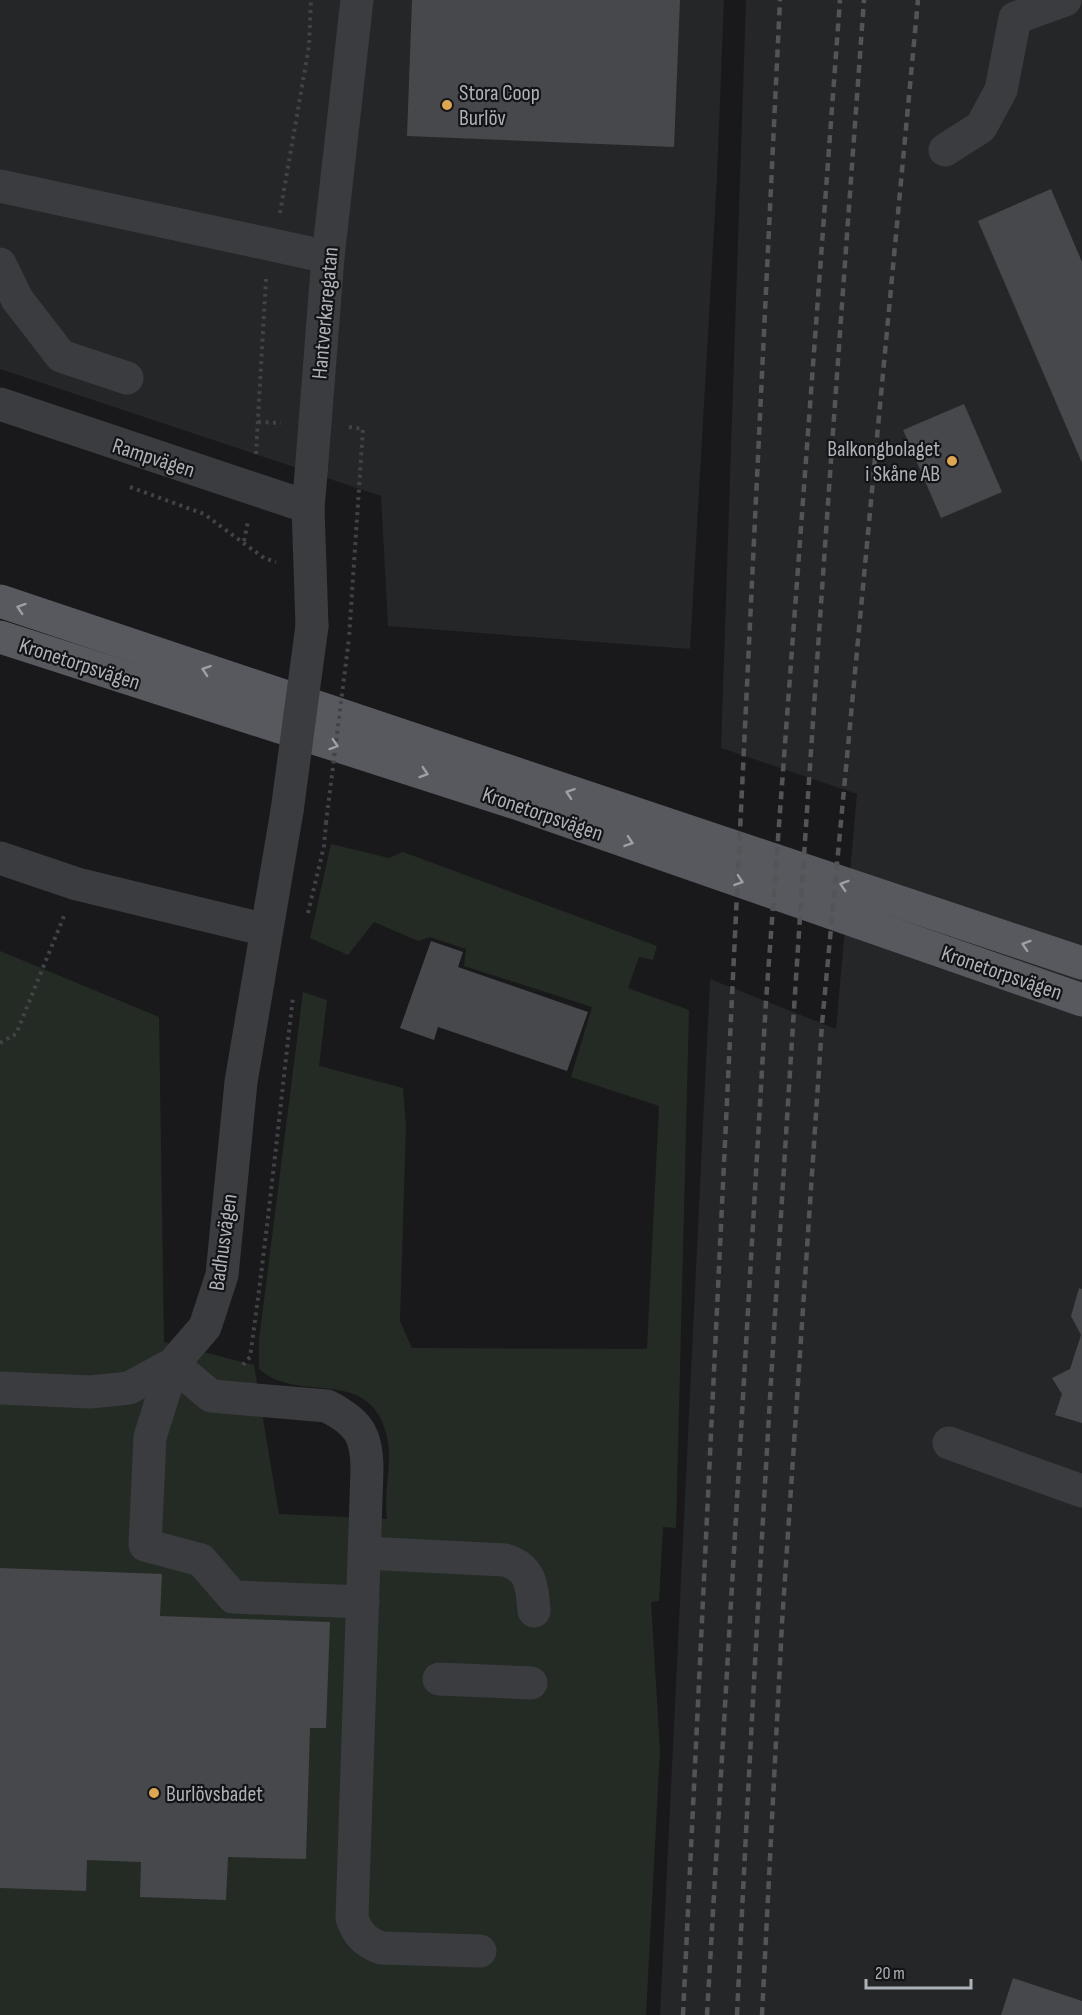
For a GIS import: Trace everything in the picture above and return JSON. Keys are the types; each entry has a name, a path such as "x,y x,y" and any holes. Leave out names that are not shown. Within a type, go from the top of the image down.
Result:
{"main road":[{"name":"Kronetorpsvägen","path":"0,601 1082,963"},
{"name":"Kronetorpsvägen","path":"0,637 516,803 1082,1000"}],"street":[{"name":"Hantverkaregatan","path":"287,811 312,626 308,507 328,256 357,0"},
{"path":"945,150 981,127 1001,90 1015,18 1065,0"},
{"path":"0,186 328,256"},
{"path":"0,264 18,299 61,356 127,378"},
{"name":"Rampvägen","path":"0,405 308,507"},
{"name":"Badhusvägen","path":"0,1388 90,1392 129,1388 173,1364 205,1327 222,1275 241,1082 287,811"},
{"path":"0,858 77,884 266,930"},
{"path":"363,1602 233,1596 201,1560 145,1545 150,1437 173,1364 211,1396 327,1406 341,1413 359,1428 367,1446 365,1553 352,1918 357,1932 366,1942 381,1948 480,1951"},
{"path":"949,1443 1082,1491"},
{"path":"365,1553 506,1560 517,1563 529,1576 534,1611"},
{"path":"439,1678 531,1683"}],"path":[{"path":"129,486 204,514 264,558 311,573 353,580"},
{"path":"305,922 324,846 350,638"},
{"path":"0,1043 16,1034 77,884"},
{"path":"250,1357 294,990"}],"shaded area":[{"path":"0,0 724,0 717,177 690,649 388,626 381,496 0,369"},
{"path":"746,0 1082,0 1082,2015 660,2015 710,979 836,1029 857,794 721,748"},
{"path":"331,844 389,858 403,852 657,946 653,960 639,957 628,988 689,1010 676,1528 663,1527 659,1601 651,1602 660,1750 646,2015 0,2015 0,951 159,1017 164,1342 254,1365 279,1514 387,1519 389,1451 380,1417 367,1402 351,1393 294,1385 276,1379 259,1369 259,1340 303,992 327,1000 319,1066 403,1088 406,1126 400,1321 412,1348 647,1349 659,1106 571,1077 592,1007 464,966 466,949 430,937 418,941 374,922 348,955 310,938"}],"building":[{"path":"412,0 680,0 674,147 407,136"},
{"path":"1051,189 1082,262 1082,463 978,221"},
{"name":"Balkongbolaget i Skåne AB","path":"964,404 1002,492 941,518 903,430"},
{"path":"431,941 463,952 458,967 588,1012 567,1071 438,1027 434,1040 400,1028"},
{"path":"1079,1288 1082,1289 1082,1423 1055,1415 1062,1394 1052,1378 1070,1369 1081,1335 1071,1316"},
{"name":"Burlövsbadet","path":"0,1568 162,1574 160,1616 330,1622 326,1728 310,1728 306,1859 228,1857 226,1900 140,1897 141,1862 87,1860 86,1891 0,1888"},
{"path":"1013,1978 1082,2001 1082,2015 1001,2015"}],"railway":[{"path":"683,2015 780,0"},
{"path":"707,2015 766,1001 840,0"},
{"path":"737,2015 778,1259 864,0"},
{"path":"762,2015 782,1623 822,1024 918,0"}],"place":[{"name":"Stora Coop Burlöv","path":"447,105"},
{"name":"Balkongbolaget i Skåne AB","path":"952,461"},
{"name":"Burlövsbadet","path":"154,1793"}]}
